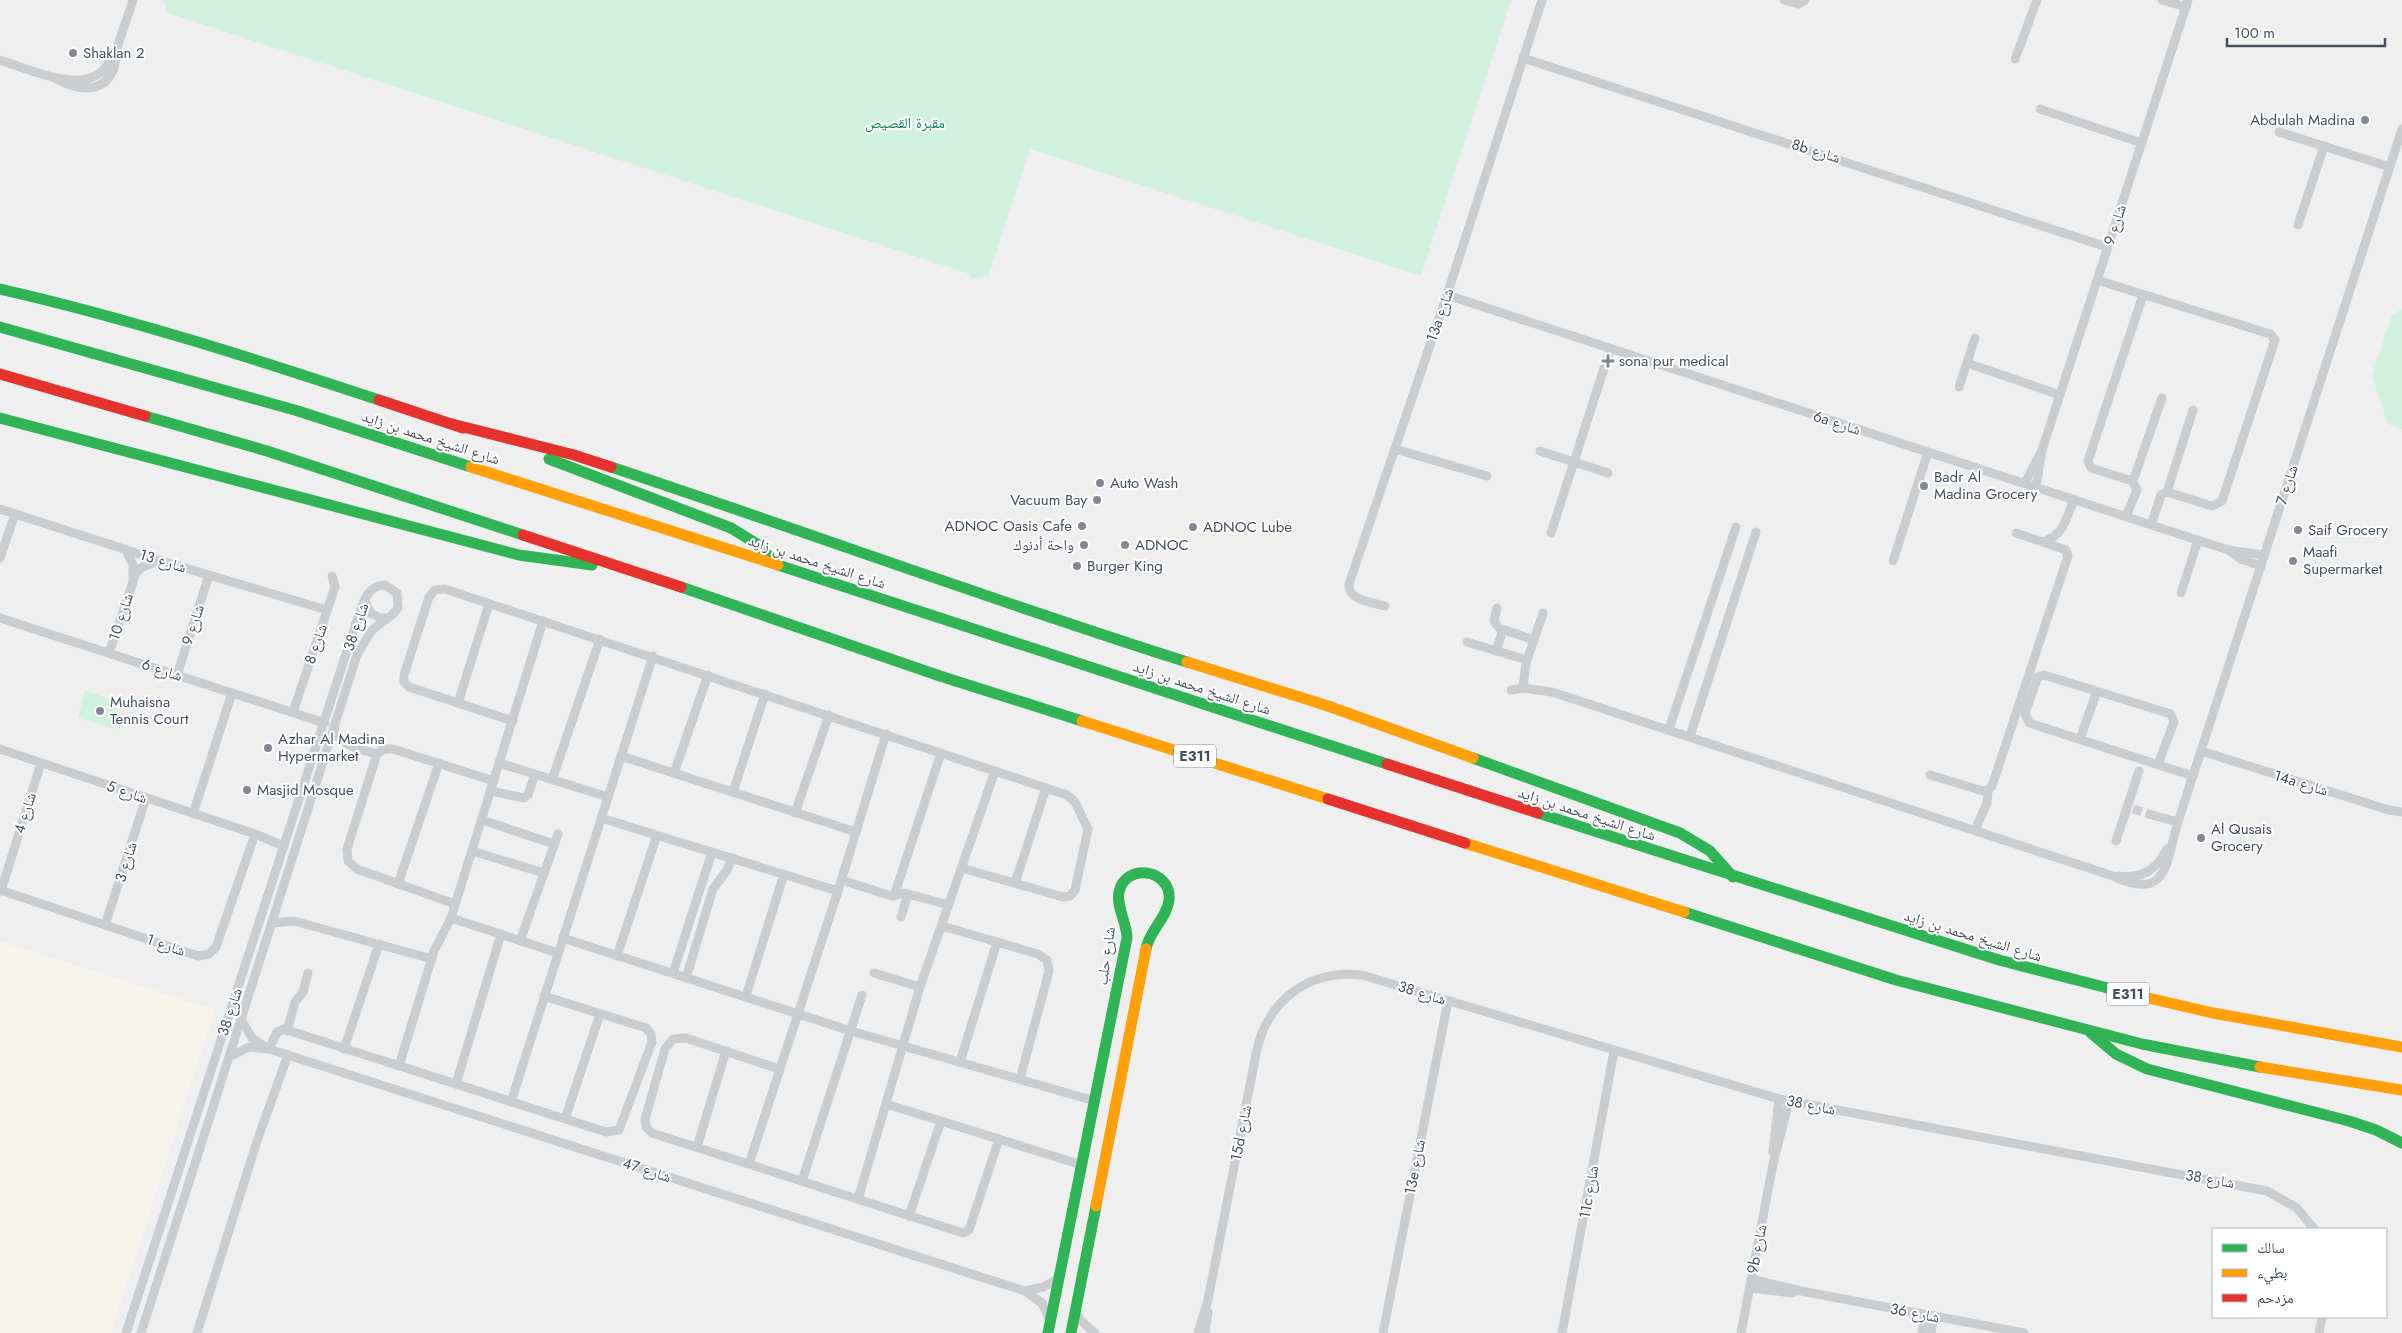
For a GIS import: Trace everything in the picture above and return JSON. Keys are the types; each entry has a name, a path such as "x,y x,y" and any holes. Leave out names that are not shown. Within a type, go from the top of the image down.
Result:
{"main road":[{"path":"0,282 44,299"},
{"path":"0,289 44,299 272,365 452,424 494,441 597,476 731,528 757,544 779,565"},
{"name":"شارع الشيخ محمد بن زايد","path":"0,327 298,411 779,565 1733,877 1938,942 2079,982 2213,1013 2402,1046"},
{"name":"E311","path":"0,374 267,451 622,568 940,676 1532,863 1817,956 1968,1000 2090,1032 2228,1062 2402,1090"},
{"path":"0,418 519,555 554,561 622,568"},
{"path":"452,424 481,430 605,465 761,517 1048,618 1352,714 1680,833 1710,850 1733,877"},
{"name":"شارع حلب","path":"1049,1327 1127,938 1126,918 1119,901 1119,893 1121,886 1132,874 1148,871 1162,878 1166,885 1169,900 1147,944 1071,1333"},
{"path":"2090,1032 2116,1054 2147,1068 2349,1121 2376,1130 2402,1143"}],"street":[{"path":"0,60 56,78 75,88 86,89 96,87 106,80 113,71 116,51 133,0"},
{"name":"13a شارع","path":"1385,606 1354,597 1348,588 1447,296 1542,0"},
{"path":"1784,0 1798,4 1805,0"},
{"path":"2015,59 2037,0"},
{"path":"2162,0 2187,4"},
{"name":"شارع 9","path":"2036,487 2042,450 2187,4"},
{"name":"8b شارع","path":"1523,58 2108,247"},
{"path":"2040,109 2142,143"},
{"name":"شارع 7","path":"1975,830 2110,875 2124,877 2149,873 2161,862 2172,840 2178,822 2402,129"},
{"path":"2279,132 2390,167"},
{"path":"2298,225 2324,146"},
{"path":"2097,280 2270,334 2275,343 2222,501 2212,506 2167,492 2161,495 2151,524"},
{"path":"2126,516 2137,490 2132,480 2092,468 2088,461 2143,295"},
{"name":"6a شارع","path":"1447,296 2228,550 2264,555"},
{"path":"1959,387 1975,338"},
{"path":"1551,533 1610,350"},
{"path":"1967,363 2060,395"},
{"path":"2132,480 2135,477 2162,398"},
{"path":"2167,492 2193,410"},
{"path":"1394,449 1487,476"},
{"name":"شارع 9","path":"2025,483 2042,450"},
{"path":"1540,451 1608,473"},
{"path":"1893,561 1928,452"},
{"path":"2044,542 2059,534 2074,499"},
{"name":"شارع 13","path":"0,509 158,560 327,610"},
{"path":"0,558 14,514"},
{"path":"1669,729 1736,527"},
{"path":"1690,736 1756,532"},
{"path":"1511,690 1523,688 1552,692 1975,830 1987,803 1988,790 1992,786 2068,556 2066,550 2016,533"},
{"path":"2181,593 2198,540"},
{"name":"شارع 10","path":"126,550 133,565 133,581"},
{"name":"6a شارع","path":"2228,550 2241,559 2260,566"},
{"name":"شارع 10","path":"109,653 133,581 142,567 158,560"},
{"name":"شارع 9","path":"178,675 209,575"},
{"name":"شارع 8","path":"293,712 335,587 332,576"},
{"name":"شارع 38","path":"126,1333 368,592 376,586 385,585 394,589 399,598 398,608 372,630 361,646 141,1333"},
{"path":"513,720 409,687 404,682 404,675 432,593 445,589 653,656 1046,788 1070,797 1088,826 1088,836 1075,890 1067,897 962,868"},
{"path":"365,601 366,607 375,616 388,618"},
{"path":"458,703 489,604"},
{"path":"1497,608 1494,621 1497,626 1503,630 1534,640"},
{"path":"1523,688 1527,660 1543,613"},
{"name":"شارع 6","path":"0,618 324,723"},
{"path":"399,1066 432,959 438,942 451,918 543,621"},
{"path":"1496,651 1503,630"},
{"path":"552,780 600,639"},
{"path":"1467,642 1527,660"},
{"path":"511,1102 653,656"},
{"path":"2158,764 2174,722 2173,715 2042,674 2038,677 2026,713 2030,723 2193,776"},
{"path":"674,773 708,675"},
{"path":"2080,739 2097,691"},
{"path":"193,814 232,693"},
{"path":"733,792 765,694"},
{"path":"795,812 829,715"},
{"path":"334,729 339,738 347,744 377,754"},
{"path":"749,1164 838,891 886,734"},
{"path":"328,749 347,744"},
{"path":"455,904 351,866 346,855 377,754 384,749 393,748 494,781"},
{"name":"شارع 5","path":"0,749 255,834 265,834 285,843"},
{"name":"14a شارع","path":"2201,751 2389,810 2402,812"},
{"path":"894,896 941,753"},
{"path":"621,756 856,832"},
{"name":"شارع 4","path":"0,890 41,763"},
{"path":"398,884 439,763"},
{"path":"499,763 608,797"},
{"path":"2116,841 2130,808 2139,770"},
{"path":"858,1199 920,988 995,771"},
{"path":"491,791 524,798 528,795 535,774"},
{"path":"1930,775 1983,791 1988,790"},
{"path":"1015,883 1046,788"},
{"name":"شارع 3","path":"106,925 146,798"},
{"path":"2152,815 2178,822"},
{"path":"601,818 838,891"},
{"path":"482,820 554,844"},
{"name":"شارع 1","path":"0,890 198,956 208,954 216,947 255,834"},
{"path":"520,941 558,834"},
{"path":"617,956 656,835"},
{"path":"472,851 544,873"},
{"path":"673,973 712,852"},
{"path":"686,978 713,889 727,870 732,858"},
{"path":"746,996 784,874"},
{"path":"841,880 894,896 908,894 949,905"},
{"path":"900,917 908,894"},
{"path":"279,904 285,914 294,920 432,959"},
{"path":"451,918 558,953"},
{"path":"272,924 294,920"},
{"path":"942,926 1043,956 1050,965 1020,1079"},
{"path":"456,1084 501,934"},
{"path":"563,938 851,1031 1095,1101"},
{"path":"960,1062 997,942"},
{"path":"344,1049 379,944"},
{"path":"287,1030 296,1000 303,992 308,973"},
{"path":"874,973 920,988"},
{"name":"شارع 38","path":"1306,983 1328,976 1356,974 1784,1100 2259,1189 2283,1198 2297,1208 2313,1228"},
{"name":"15d شارع","path":"1198,1333 1208,1300 1260,1037 1278,1005 1306,983"},
{"path":"802,1181 862,995"},
{"path":"269,1049 277,1032 287,1030 606,1132 619,1130 652,1042 651,1034 646,1028 544,996"},
{"name":"13e شارع","path":"1383,1333 1448,1001"},
{"path":"565,1119 600,1014"},
{"name":"شارع 47","path":"242,1020 252,1038 269,1049"},
{"path":"779,1069 680,1038 668,1043 645,1119 646,1127 652,1133 909,1216 966,1232 999,1139"},
{"name":"شارع 47","path":"231,1056 249,1047 269,1049 1025,1291 1042,1303 1049,1327"},
{"path":"697,1147 726,1051"},
{"name":"11c شارع","path":"1562,1333 1614,1051"},
{"path":"197,1333 257,1141 288,1055"},
{"name":"9b شارع","path":"1741,1333 1784,1100"},
{"path":"886,1104 1082,1165"},
{"path":"909,1216 941,1121"},
{"path":"1025,1291 1043,1288 1060,1278"},
{"name":"شارع 36","path":"1751,1278 1806,1292 2024,1333"},
{"name":"شارع 36","path":"1750,1288 1806,1292"},
{"name":"15d شارع","path":"1205,1333 1208,1300"},
{"path":"1075,1311 1081,1321 1095,1333"},
{"path":"1922,1333 1925,1315"},
{"path":"1931,1333 1934,1316"},
{"path":"2319,1333 2322,1318"}],"shaded area":[{"path":"0,941 215,1010 111,1333 0,1333"}],"green space":[{"name":"مقبرة القصيص","path":"163,0 1511,0 1421,276 1030,149 989,275 972,279 967,273 168,13"},
{"path":"2402,309 2402,429 2388,424 2372,376 2392,315"},
{"name":"Muhaisna Tennis Court","path":"85,690 122,704 115,729 78,718"}],"tunnel":[{"path":"2133,809 2152,815"}],"traffic: fast":[{"path":"0,289 143,326 379,400"},
{"path":"0,327 298,411 471,467"},
{"path":"145,416 267,451 523,535"},
{"path":"0,418 519,555 592,565"},
{"path":"549,459 731,528 757,544 777,564"},
{"path":"611,467 1043,615 1187,662"},
{"path":"778,565 1387,764"},
{"path":"681,587 940,676 1082,721"},
{"path":"1473,758 1680,833 1710,851 1733,877"},
{"path":"1538,813 1999,960 2127,993"},
{"path":"1048,1333 1127,938 1118,898 1119,892 1123,882 1130,876 1138,873 1156,876 1163,881 1168,890 1168,907 1151,936 1146,949"},
{"path":"1684,912 1896,980 2142,1044 2260,1067"},
{"path":"2091,1033 2116,1054 2147,1069 2349,1121 2376,1130 2402,1143"},
{"path":"1071,1333 1096,1206"}],"traffic: slow":[{"path":"471,467 778,565"},
{"path":"1187,662 1325,705 1473,758"},
{"path":"1082,721 1328,799"},
{"path":"1465,843 1684,912"},
{"path":"1096,1206 1146,949"},
{"path":"2127,993 2213,1013 2402,1047"},
{"path":"2260,1067 2402,1090"}],"traffic: jam":[{"path":"0,374 145,416"},
{"path":"379,400 463,428"},
{"path":"452,424 574,455 611,467"},
{"path":"523,535 681,587"},
{"path":"1387,764 1538,813"},
{"path":"1328,799 1465,843"}],"place":[{"name":"Shaklan 2","path":"73,53"},
{"name":"Abdulah Madina","path":"2365,120"},
{"name":"sona pur medical","path":"1608,361"},
{"name":"Auto Wash","path":"1100,483"},
{"name":"Badr Al Madina Grocery","path":"1924,486"},
{"name":"Vacuum Bay","path":"1097,500"},
{"name":"ADNOC Oasis Cafe","path":"1082,526"},
{"name":"ADNOC Lube","path":"1193,527"},
{"name":"Saif Grocery","path":"2298,530"},
{"name":"واحة أدنوك","path":"1084,545"},
{"name":"ADNOC","path":"1125,545"},
{"name":"Maafi Supermarket","path":"2293,561"},
{"name":"Burger King","path":"1077,566"},
{"name":"Muhaisna Tennis Court","path":"100,711"},
{"name":"Azhar Al Madina Hypermarket","path":"268,748"},
{"name":"Masjid Mosque","path":"247,790"},
{"name":"Al Qusais Grocery","path":"2201,838"}]}
